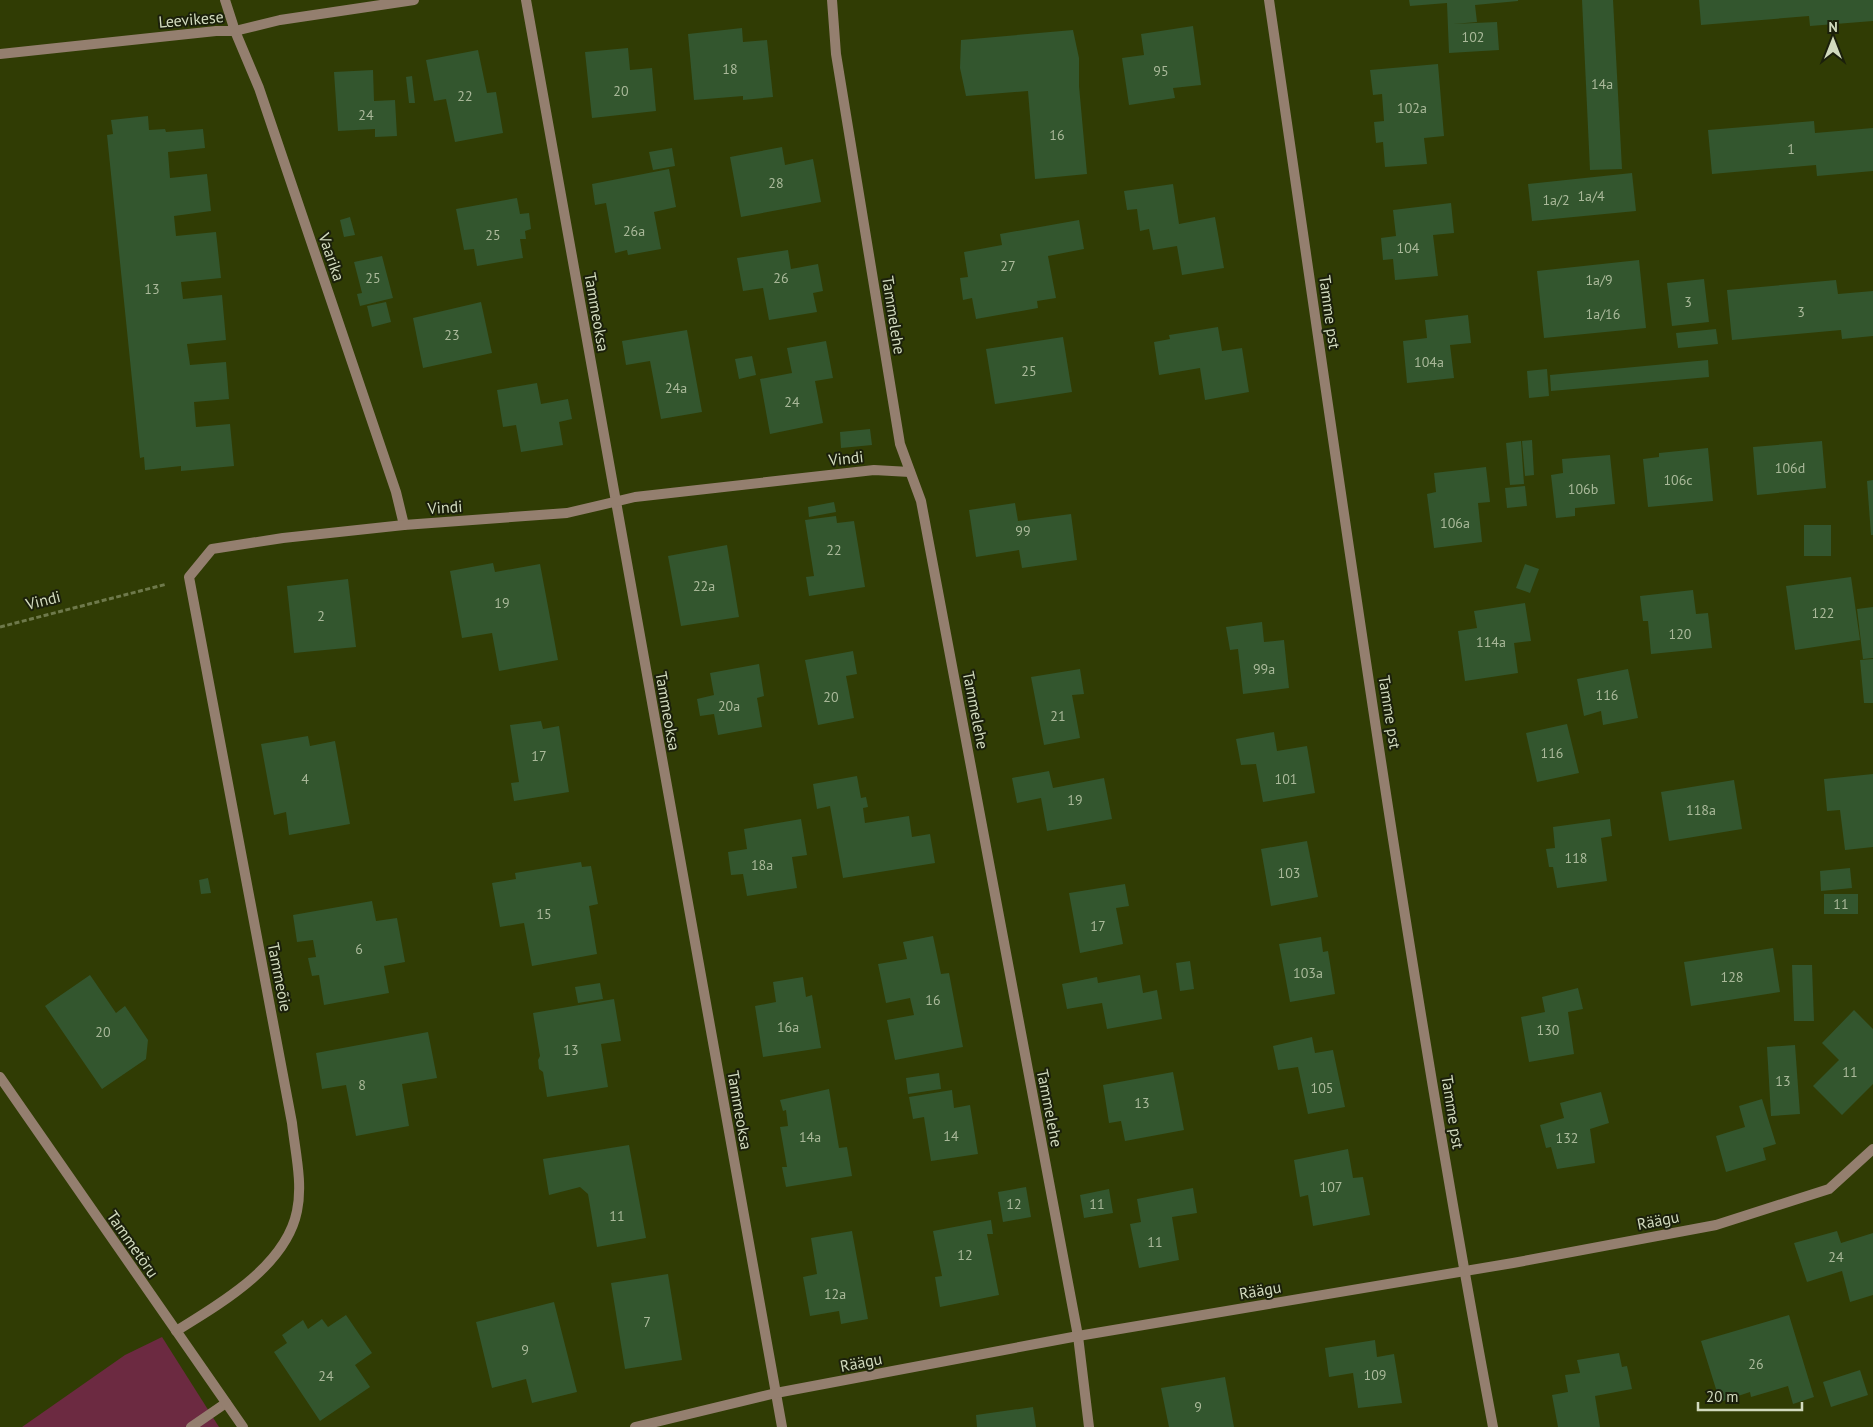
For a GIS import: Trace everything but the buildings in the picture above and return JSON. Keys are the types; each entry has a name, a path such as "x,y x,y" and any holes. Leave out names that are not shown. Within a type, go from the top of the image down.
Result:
{"street":[{"name":"Vaarika","path":"225,0 235,31 259,88 396,492 404,526"},
{"name":"Leevikese","path":"0,54 216,31 235,31 280,20 414,0"},
{"name":"Tammeoksa","path":"526,0 782,1427"},
{"name":"Tammelehe","path":"832,0 836,54 900,444 921,501 1078,1336 1081,1374 1089,1427"},
{"name":"Tamme pst","path":"1269,0 1413,964 1464,1271 1493,1427"},
{"name":"Vindi","path":"189,577 212,549 283,538 567,513 635,497 874,470 910,472"},
{"name":"Tammeõie","path":"176,1331 243,1288 269,1260 286,1238 294,1220 297,1212 299,1189 292,1123 189,577"},
{"name":"Tammetõru","path":"0,1077 243,1427"},
{"name":"Räägu","path":"635,1427 776,1393 1078,1336 1464,1271 1716,1225 1829,1189 1873,1149"},
{"path":"191,1427 226,1403"}],"path":[{"name":"Vindi","path":"0,627 189,577"}],"shaded area":[{"path":"162,1337 219,1427 22,1427 125,1355"}]}
